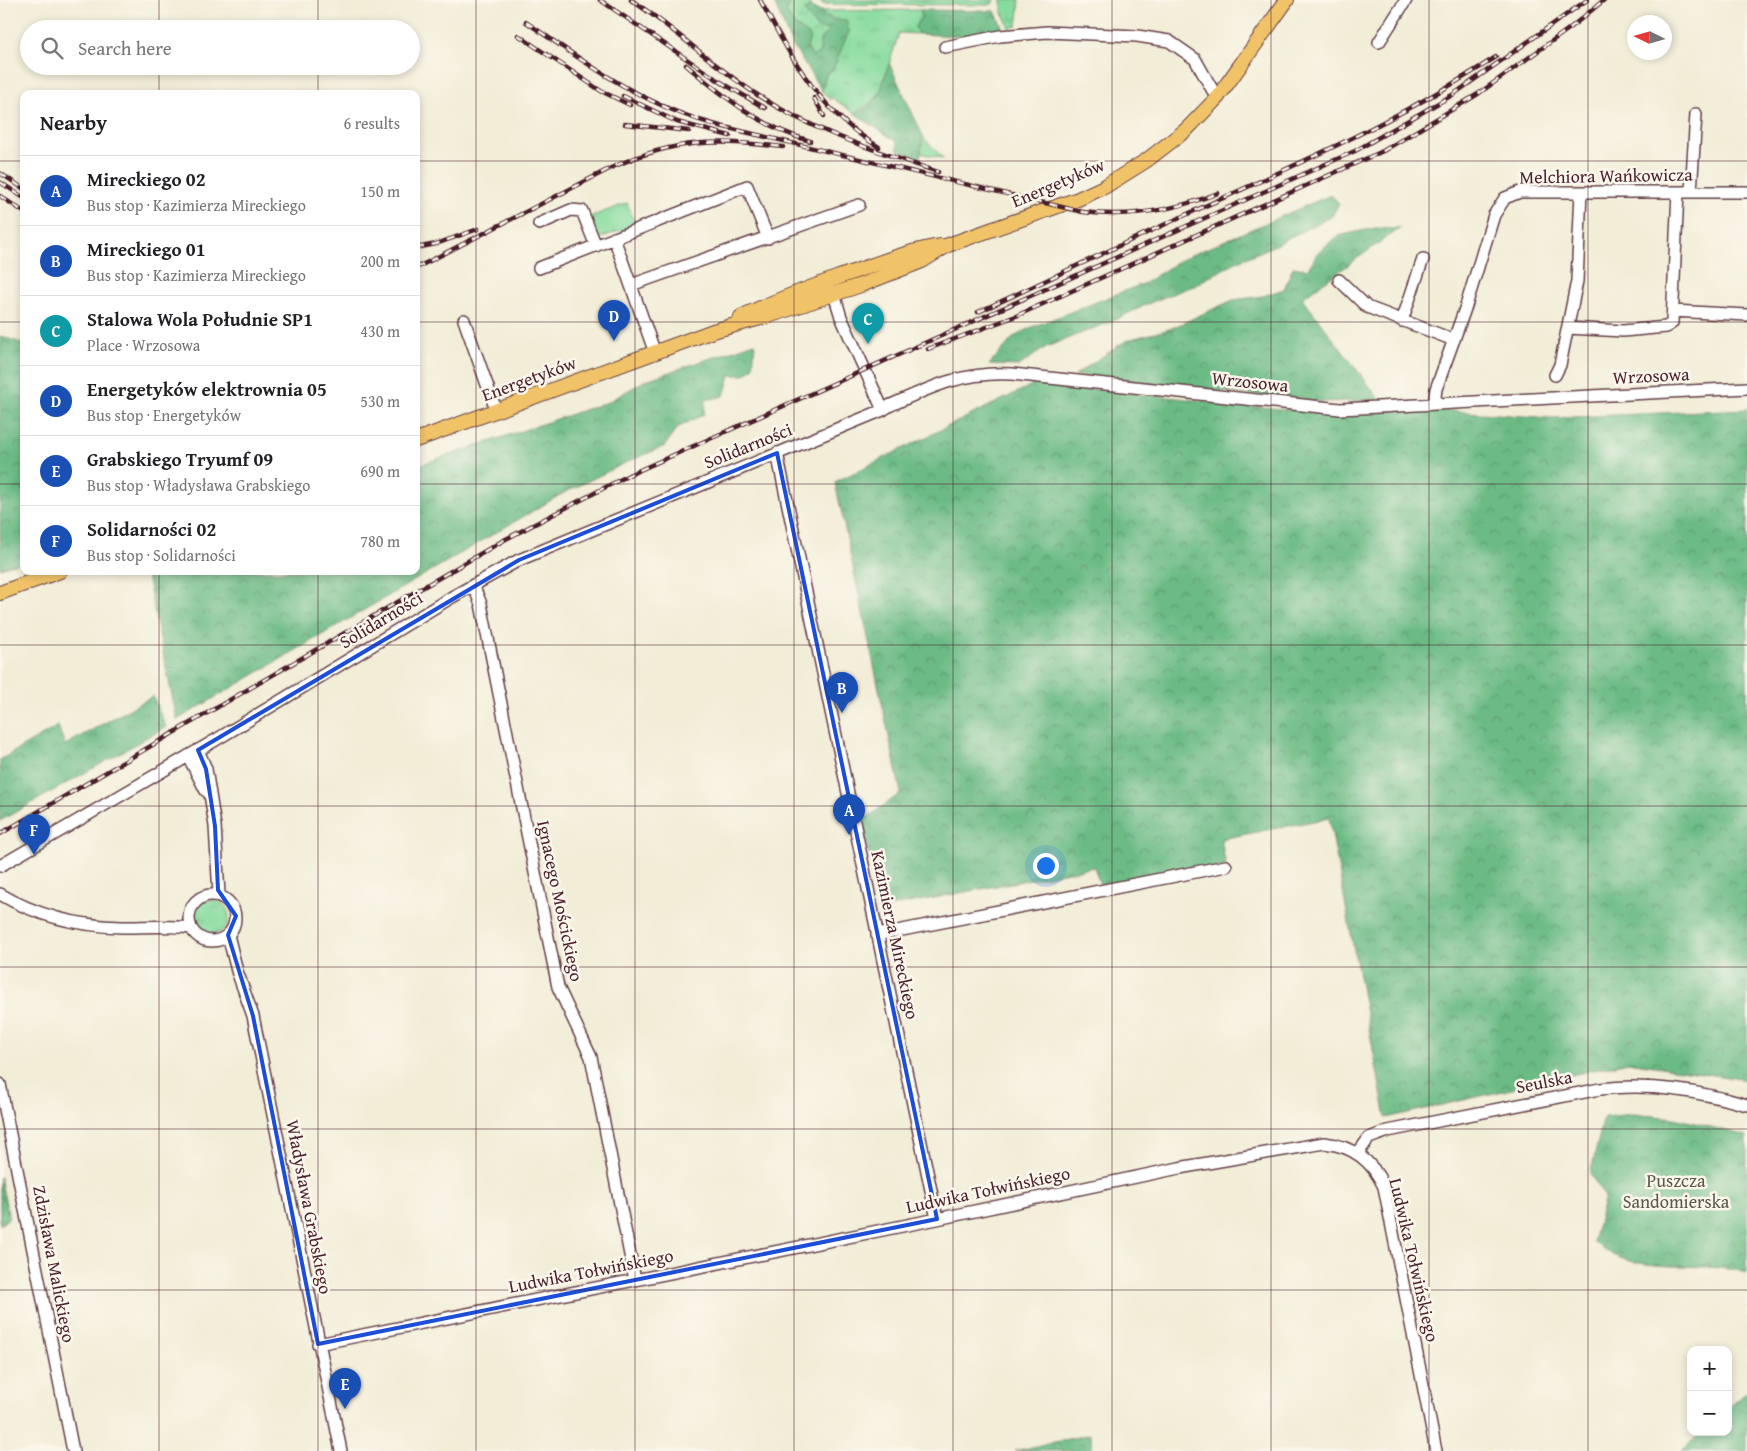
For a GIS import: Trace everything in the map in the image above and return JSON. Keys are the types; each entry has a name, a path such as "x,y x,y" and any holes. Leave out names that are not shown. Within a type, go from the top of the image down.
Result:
{"main road":[{"name":"Energetyków","path":"713,331 765,305 804,290 912,252 948,245 1104,187 1147,160 1186,130 1234,77 1287,0"},
{"name":"Energetyków","path":"420,438 713,331 768,316 834,294 922,261 948,245"},
{"path":"0,593 49,575"}],"street":[{"path":"1379,42 1406,0"},
{"path":"945,47 1000,36 1047,32 1137,36 1170,41 1195,59 1217,98"},
{"path":"1691,192 1696,114"},
{"path":"539,268 747,186 768,238"},
{"name":"Melchiora Wańkowicza","path":"1434,404 1436,390 1494,215 1501,202 1512,194 1520,192 1747,192"},
{"path":"1554,375 1560,365 1577,281 1581,192"},
{"path":"1568,328 1622,331 1666,327 1672,323 1678,192"},
{"path":"631,285 859,205"},
{"path":"538,224 571,210 582,211 596,246"},
{"path":"614,238 655,353"},
{"path":"1402,321 1423,259"},
{"path":"804,290 834,294 865,268"},
{"path":"1339,280 1367,307 1454,340"},
{"path":"834,294 841,317 883,410"},
{"path":"1673,311 1747,315"},
{"path":"464,320 496,410"},
{"name":"Wrzosowa","path":"883,410 950,380 991,373 1328,408 1747,388"},
{"name":"Solidarności","path":"0,866 473,585 519,560 883,410"},
{"name":"Kazimierza Mireckiego","path":"777,453 937,1219"},
{"name":"Ignacego Mościckiego","path":"473,585 481,604 558,987 591,1057 636,1280"},
{"path":"193,753 206,769 217,838 220,895"},
{"path":"207,895 217,857"},
{"path":"877,935 1226,866"},
{"path":"0,894 33,910 76,923 124,927 145,925 189,915"},
{"path":"207,895 220,895 231,903 236,916 233,929 228,935 217,941 202,939 191,928 189,915 195,902 207,895"},
{"path":"145,925 191,928"},
{"name":"Władysława Grabskiego","path":"228,935 237,971 253,1016 341,1451"},
{"name":"Władysława Grabskiego","path":"217,941 237,971"},
{"name":"Zdzisława Malickiego","path":"0,1084 74,1451"},
{"name":"Seulska","path":"1358,1153 1369,1138 1388,1131 1600,1089 1634,1086 1669,1088 1704,1094 1747,1105"},
{"name":"Ludwika Tołwińskiego","path":"318,1344 937,1219 1152,1173 1311,1144 1334,1144 1358,1153 1374,1169 1384,1187 1436,1451"}],"highlighted area":[{"path":"777,453 937,1219 318,1344 253,1016 228,935 236,916 218,890 215,826 206,769 198,750 519,560"}],"green space":[{"path":"773,0 790,0 786,12 794,25 810,36 807,48 813,57 820,52 820,39 829,30 817,28 804,11 810,6 834,20 846,20 849,31 833,69 826,74 822,91 791,43"},
{"path":"790,0 810,0 810,6 805,11 811,19 829,30 820,52 812,58 807,48 809,36 794,25 786,12"},
{"path":"818,0 994,0 992,4 988,5 823,4"},
{"path":"1002,0 1020,0 1017,26 1009,28 1002,11"},
{"path":"921,10 921,17 915,27 919,34 899,33 880,93 872,103 854,113 831,97 830,100 822,91 826,74 833,69 844,41 834,20 819,11"},
{"path":"921,10 995,11 1004,31 982,37 919,34 915,27 921,17"},
{"path":"889,63 923,136 920,158 898,150 897,142 854,113 863,110 875,100 882,86"},
{"path":"923,136 924,138 944,159 921,153"},
{"path":"1331,195 1339,203 1332,216 1271,247 1234,263 1195,285 1152,302 1110,322 1046,347 1019,366 989,365 1014,337 1032,327 1145,283 1182,259"},
{"path":"627,203 635,225 597,239 590,217"},
{"path":"1401,227 1302,298 1380,400 1319,402 1075,375 1127,340 1170,329 1233,300 1263,296 1284,289 1293,267 1308,269 1318,252 1338,236 1375,228 1392,229"},
{"path":"0,336 20,343 20,562 0,568"},
{"path":"755,343 753,368 744,375 730,375 724,396 706,400 704,414 677,428 665,446 625,463 560,495 177,720 147,575 420,575 420,465 608,402 646,380"},
{"path":"1036,383 1327,414 1424,409 1552,418 1747,409 1747,1080 1628,1062 1386,1118 1329,818 1221,839 1226,866 1102,891 1094,867 883,908 861,822 901,793 835,482"},
{"path":"153,696 166,727 0,821 0,760 58,726 65,745"},
{"path":"212,900 224,905 229,917 224,929 212,934 200,929 195,917 200,905"},
{"name":"Puszcza Sandomierska","path":"1633,1114 1674,1118 1747,1136 1747,1273 1731,1269 1651,1265 1635,1262 1613,1255 1593,1242 1605,1197 1590,1174 1604,1117"},
{"path":"0,1177 9,1218 0,1225"},
{"path":"1747,1392 1747,1451 1682,1451 1697,1436 1732,1436 1732,1405"},
{"path":"1091,1434 1092,1451 1014,1451"}],"railway":[{"path":"600,0 719,81 765,108"},
{"path":"631,0 664,23 742,85 780,109 846,140 938,172"},
{"path":"760,0 796,63 823,100 858,133 879,147"},
{"path":"0,834 504,540 631,474 1355,151 1454,94 1587,0"},
{"path":"928,349 1016,316 1383,151 1478,94 1570,28 1604,0"},
{"path":"526,22 595,69 642,96 667,108 720,126 1083,212 1117,214 1152,211 1185,204 1218,193"},
{"path":"518,35 601,91 630,105"},
{"path":"978,312 1342,143 1420,103 1496,57"},
{"path":"686,65 744,110 775,128 810,141"},
{"path":"623,96 677,122 730,136"},
{"path":"814,98 824,116"},
{"path":"625,124 689,131"},
{"path":"420,266 613,167 656,151 676,146 716,142 783,147"},
{"path":"0,173 20,186"},
{"path":"0,182 20,195"},
{"path":"0,196 20,209"},
{"path":"420,247 436,244 478,229"}],"place":[{"name":"Energetyków elektrownia 05","path":"614,341"},
{"name":"Stalowa Wola Południe SP1","path":"868,344"},
{"name":"Mireckiego 01","path":"842,713"},
{"name":"Mireckiego 02","path":"849,835"},
{"name":"Solidarności 02","path":"34,855"},
{"name":"Grabskiego Tryumf 09","path":"345,1409"}]}
